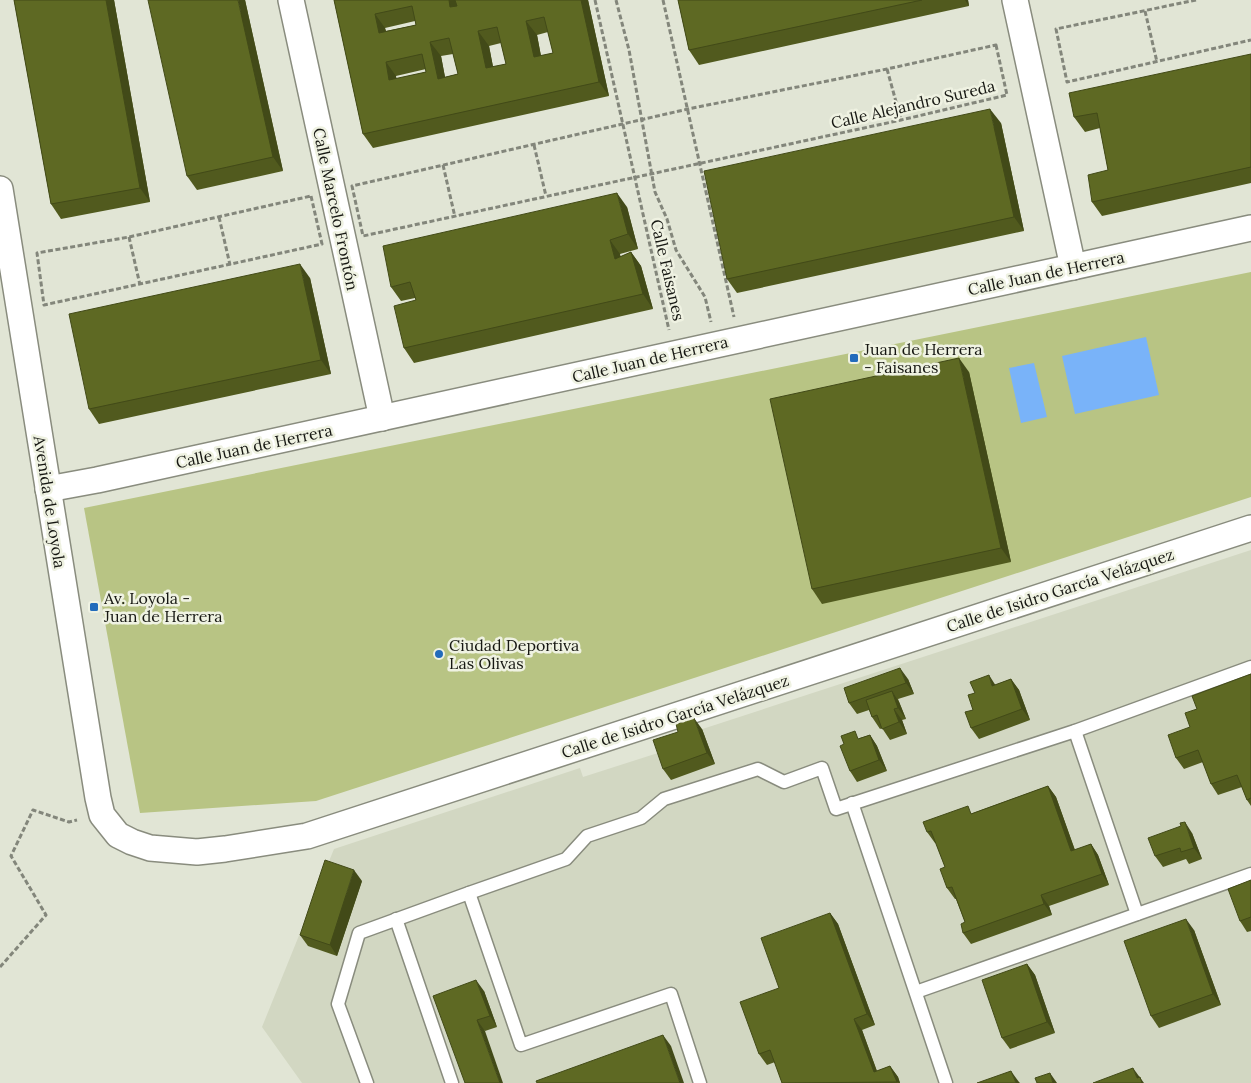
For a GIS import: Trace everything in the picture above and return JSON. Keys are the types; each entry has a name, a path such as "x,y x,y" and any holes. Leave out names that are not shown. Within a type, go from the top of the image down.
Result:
{"street":[{"name":"Calle Marcelo Frontón","path":"291,0 382,418"},
{"path":"1015,0 1072,267"},
{"name":"Avenida de Loyola","path":"0,189 10,319 48,489 88,745 102,815"},
{"name":"Calle Juan de Herrera","path":"48,489 456,403 716,344 1251,228"},
{"name":"Calle de Isidro García Velázquez","path":"102,815 118,835 150,848 169,850 197,852 307,836 1251,528"}],"lane":[{"path":"367,1083 338,1004 359,933 566,859 587,836 641,818 664,799 758,769 784,782 822,768 836,808 1075,731 1251,667"},
{"path":"1075,731 1137,914"},
{"path":"852,803 946,1083"},
{"path":"916,992 1251,874"},
{"path":"469,893 521,1045 671,994 700,1083"},
{"path":"396,919 452,1083"}],"path":[{"name":"Calle Faisanes","path":"595,0 670,335"},
{"path":"616,0 629,50 655,192 667,219 676,250 706,297 716,344"},
{"path":"663,0 735,320"},
{"path":"1196,0 1056,30 1067,82 1251,40"},
{"path":"1145,11 1157,62"},
{"name":"Calle Alejandro Sureda","path":"996,45 1007,95 901,120 363,236 352,186 622,124 996,45"},
{"path":"887,69 901,120"},
{"path":"534,145 546,196"},
{"path":"442,166 454,216"},
{"path":"311,196 322,244 44,305 36,253 129,237 311,196"},
{"path":"219,217 230,265"},
{"path":"129,237 140,284"},
{"path":"0,967 46,915 11,856 33,810 69,822 102,815"}],"shaded area":[{"path":"1251,550 1251,1083 302,1083 262,1027 334,849 580,768 583,777 661,752 684,735"}],"green space":[{"name":"Ciudad Deportiva Las Olivas","path":"1251,272 1251,497 316,801 140,813 84,508"}],"water":[{"path":"1146,337 1159,395 1075,414 1062,356"},
{"path":"1034,363 1047,417 1021,423 1009,368"}],"building":[{"path":"14,0 106,0 140,188 51,204"},
{"path":"148,0 238,0 273,157 187,176"},
{"path":"334,0 449,0 450,7 457,6 455,0 581,0 599,82 363,134","holes":["412,6 416,25 379,33 375,14","544,17 553,53 534,57 526,21","497,27 506,64 486,68 478,31","449,38 458,74 438,79 430,42","422,54 426,72 389,80 386,62"]},
{"path":"678,0 922,0 689,50"},
{"path":"1251,54 1251,167 1092,202 1088,175 1108,170 1097,113 1074,117 1069,93"},
{"path":"990,109 1014,217 727,279 704,171"},
{"path":"617,193 628,234 610,240 615,259 631,252 643,294 404,348 394,306 416,300 410,282 391,287 383,246"},
{"path":"300,264 321,360 89,409 69,314"},
{"path":"959,358 1001,548 812,589 770,399"},
{"path":"900,668 906,683 849,703 844,688"},
{"path":"1251,674 1251,798 1247,800 1237,775 1211,784 1198,750 1176,758 1168,735 1190,727 1185,713 1197,709 1192,696"},
{"path":"989,675 992,686 1011,679 1022,709 971,728 965,712 973,710 968,695 975,693 970,682"},
{"path":"892,691 898,708 894,709 899,722 882,729 877,715 872,717 866,700"},
{"path":"694,718 707,753 663,769 653,740 678,732 676,724"},
{"path":"855,731 858,739 870,735 879,760 850,771 840,746 844,744 841,736"},
{"path":"1048,786 1071,851 1091,844 1102,874 1041,895 1044,904 963,933 961,924 965,922 952,887 947,888 940,869 945,867 931,831 927,832 923,822 968,806 971,814"},
{"path":"1185,822 1194,848 1181,852 1180,848 1155,856 1148,838 1181,826 1180,823"},
{"path":"325,860 354,870 330,945 300,935"},
{"path":"1251,880 1251,917 1240,921 1228,889"},
{"path":"830,913 867,1014 854,1019 874,1072 890,1066 897,1082 782,1083 770,1050 759,1054 740,1002 779,988 761,938"},
{"path":"1186,919 1213,994 1151,1016 1124,941"},
{"path":"1027,964 1047,1022 1002,1038 982,980"},
{"path":"476,980 490,1016 477,1020 500,1083 465,1083 433,996"},
{"path":"663,1035 680,1083 537,1083 536,1081"},
{"path":"1133,1068 1137,1078 1140,1077 1142,1083 1093,1083"},
{"path":"1011,1071 1016,1083 977,1083"},
{"path":"1050,1073 1053,1083 1037,1083 1035,1078"}],"place":[{"name":"Juan de Herrera - Faisanes","path":"854,358"},
{"name":"Av. Loyola - Juan de Herrera","path":"94,607"},
{"name":"Ciudad Deportiva Las Olivas","path":"439,654"}]}
